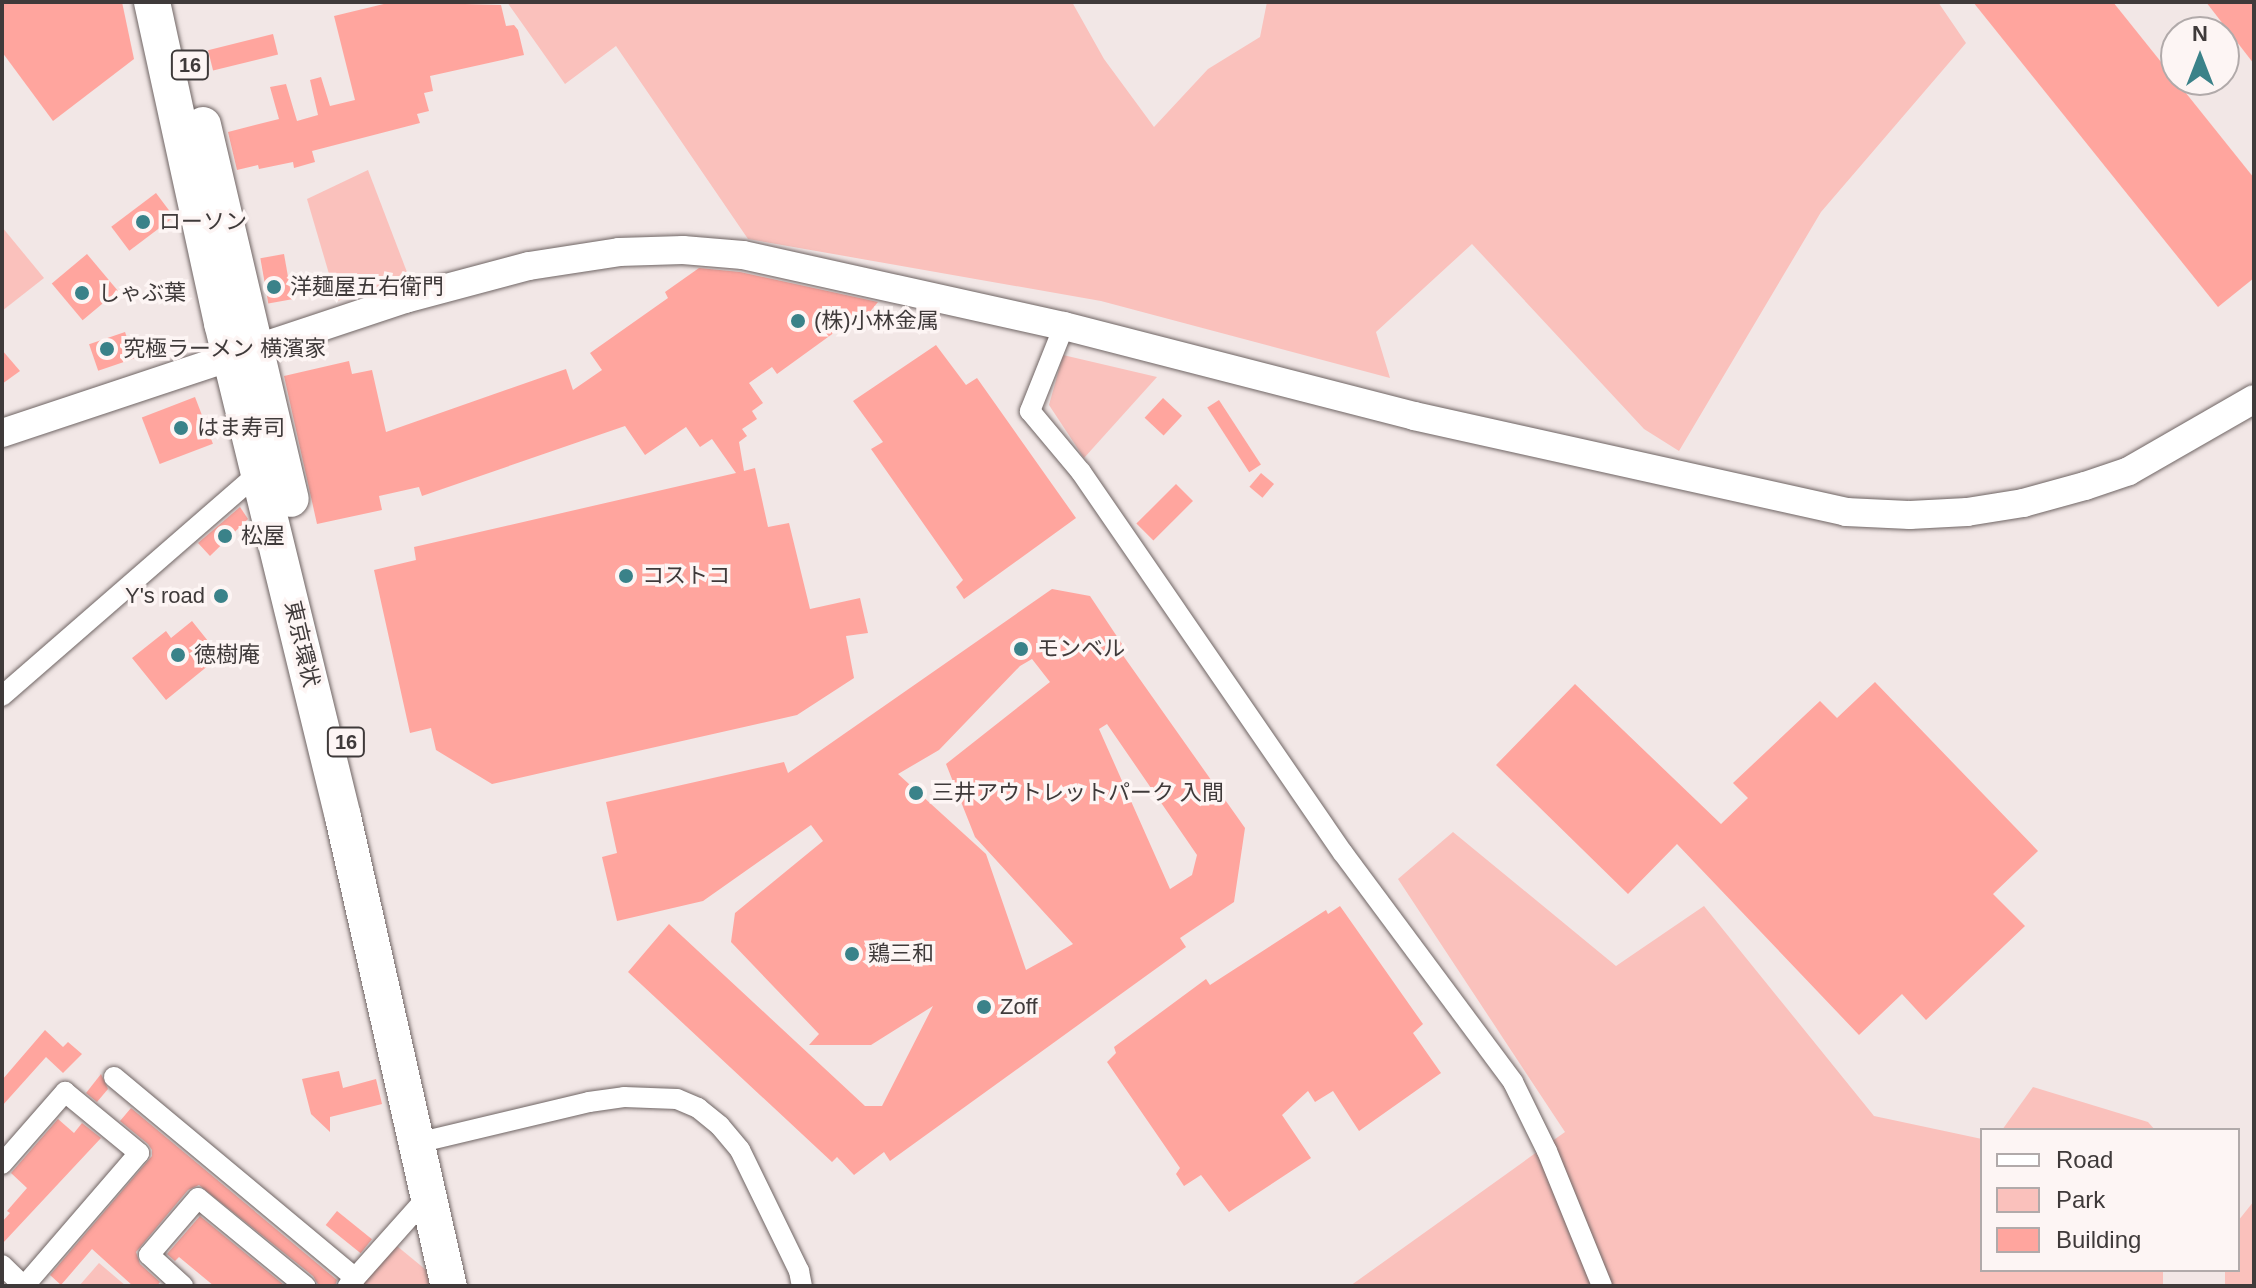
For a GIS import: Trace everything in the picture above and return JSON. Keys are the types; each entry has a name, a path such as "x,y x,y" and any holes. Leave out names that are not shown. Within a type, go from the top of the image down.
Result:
{"highway":[{"name":"東京環状","path":"152,2 330,674 429,1140 429,1195 449,1286"},
{"name":"東京環状","path":"177,2 243,350 260,472 429,1140 473,1286"}],"street":[{"path":"2,433 243,350 405,299 529,266 619,252 683,250 743,255 1064,326 1414,416 1846,512 1910,515 1967,512 2023,503 2085,486 2129,471 2254,399"},
{"path":"1064,326 1030,411 1081,472 1335,842 1513,1082 1547,1151 1602,1286"},
{"path":"2,696 260,472"},
{"path":"114,1077 352,1282 429,1195"},
{"path":"2,1164 65,1092 139,1153 24,1286 2,1265"},
{"path":"429,1140 550,1109 624,1097 656,1097 688,1103 720,1126 740,1150 799,1271 802,1286"},
{"path":"183,1286 149,1255 198,1198 305,1286"}],"green space":[{"path":"507,2 1072,2 1104,59 1154,127 1208,69 1260,37 1267,2 1938,2 1966,43 1821,212 1679,451 1644,429 1472,244 1376,332 1390,378 1101,301 748,239 616,46 565,84"},
{"path":"368,170 410,280 337,301 307,199"},
{"path":"2,227 44,278 2,311"},
{"path":"1063,355 1157,377 1084,458 1049,405"},
{"path":"1453,832 1616,966 1704,906 1874,1116 1980,1139 1980,1272 2163,1272 2163,1286 1350,1286 1565,1132 1398,879"},
{"path":"2033,1087 2148,1122 2153,1128 2003,1128"},
{"path":"2254,1201 2254,1286 2225,1286 2225,1272 2240,1272 2240,1218"},
{"path":"392,1242 431,1274 434,1286 364,1286 361,1280"},
{"path":"99,1263 126,1286 79,1286"}],"building":[{"path":"2,2 122,2 134,59 53,121 2,52"},
{"path":"392,2 501,5 506,26 514,25 518,30 524,55 430,76 433,91 424,93 429,111 417,114 420,123 312,151 315,162 294,168 293,162 237,170 228,132 279,119 270,87 286,84 297,121 318,115 310,80 321,77 330,106 355,100 334,16"},
{"path":"1973,2 2113,2 2160,61 2160,96 2188,96 2254,178 2254,278 2218,307"},
{"path":"2206,2 2254,2 2254,64 2240,46 2240,16 2217,16"},
{"path":"273,34 278,54 213,71 208,50"},
{"name":"ローソン","path":"156,193 174,217 129,251 111,227"},
{"path":"87,254 118,291 83,320 52,284"},
{"path":"284,254 292,299 268,303 260,258"},
{"name":"コストコ","path":"699,268 740,272 878,302 868,314 835,332 777,374 772,367 749,383 763,403 752,411 757,419 742,429 747,436 739,442 744,471 755,468 768,527 789,523 810,609 860,598 868,633 846,636 854,678 797,715 492,784 436,750 431,728 410,733 374,570 416,560 414,547 736,473 712,439 700,447 686,427 645,455 625,426 422,496 419,487 379,496 382,510 317,524 284,376 349,361 352,374 372,370 386,432 566,369 573,390 602,370 590,353 668,298 665,292"},
{"path":"125,332 134,358 98,371 89,344"},
{"path":"936,345 966,385 977,378 1076,518 964,599 956,587 963,580 871,449 883,442 853,401"},
{"path":"2,350 20,371 2,384"},
{"path":"195,397 213,444 160,464 142,417"},
{"path":"1163,398 1182,416 1164,435 1145,418"},
{"path":"1219,400 1261,465 1249,472 1207,408"},
{"path":"1261,473 1274,484 1262,498 1249,487"},
{"path":"1176,484 1193,501 1153,541 1136,524"},
{"path":"240,507 248,519 210,556 198,543"},
{"path":"1052,589 1090,596 1126,650 1122,654 1245,828 1234,902 1180,938 1186,947 890,1161 884,1152 854,1175 837,1157 832,1162 628,972 669,924 865,1106 882,1106 933,1006 871,1045 809,1045 819,1034 731,942 735,913 823,841 811,825 703,901 617,921 602,857 617,853 606,802 784,762 788,773","holes":["1032,659 1050,682 946,764 975,837 1073,944 1026,970 986,854 898,774 939,750 1020,666","1107,724 1197,855 1192,875 1170,889 1099,729"]},
{"path":"192,621 220,656 166,700 132,658 166,631 171,638"},
{"path":"1875,682 2038,851 1993,894 2025,926 1926,1020 1902,994 1859,1035 1677,844 1628,894 1496,765 1575,684 1721,824 1748,798 1733,783 1820,701 1837,718"},
{"path":"1340,906 1423,1024 1413,1033 1441,1073 1359,1131 1333,1091 1315,1102 1308,1091 1282,1115 1311,1158 1229,1212 1201,1175 1184,1186 1176,1174 1180,1168 1107,1062 1116,1053 1114,1047 1206,979 1210,985 1326,910 1328,914"},
{"path":"45,1030 63,1047 68,1042 82,1054 63,1073 46,1057 2,1106 2,1080"},
{"path":"339,1071 343,1088 376,1079 382,1104 330,1117 330,1132 311,1114 302,1079"},
{"path":"101,1074 108,1089 97,1102 86,1093"},
{"path":"131,1108 337,1280 335,1286 319,1286 313,1276 199,1185 188,1190 136,1252 140,1264 160,1282 157,1286 133,1286 92,1249 61,1285 50,1275 152,1156 148,1144 120,1121"},
{"path":"58,1119 74,1133 82,1123 101,1138 2,1244 2,1222 10,1213 7,1211 27,1188 11,1173"},
{"path":"337,1211 372,1239 361,1253 326,1225"},
{"path":"200,1216 284,1285 214,1286 179,1257 175,1261 167,1254"}],"place":[{"name":"ローソン","path":"143,222"},
{"name":"洋麺屋五右衛門","path":"274,287"},
{"name":"しゃぶ葉","path":"82,293"},
{"name":"(株)小林金属","path":"798,321"},
{"name":"究極ラーメン 横濱家","path":"107,349"},
{"name":"はま寿司","path":"181,428"},
{"name":"松屋","path":"225,536"},
{"name":"コストコ","path":"626,576"},
{"name":"Y's road","path":"221,596"},
{"name":"モンベル","path":"1021,649"},
{"name":"徳樹庵","path":"178,655"},
{"name":"三井アウトレットパーク 入間","path":"916,793"},
{"name":"鶏三和","path":"852,954"},
{"name":"Zoff","path":"984,1007"}]}
